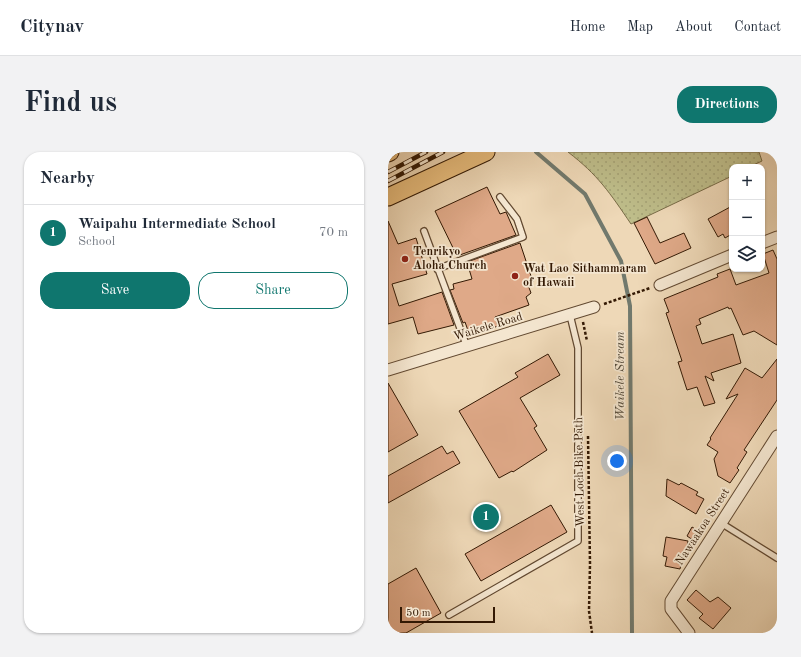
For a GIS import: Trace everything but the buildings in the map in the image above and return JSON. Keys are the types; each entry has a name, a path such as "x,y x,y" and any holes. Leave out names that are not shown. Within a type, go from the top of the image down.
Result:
{"main road":[{"path":"388,197 480,155"}],"street":[{"path":"765,242 777,237"},
{"path":"660,285 729,256"},
{"name":"Waikele Road","path":"388,370 594,307"},
{"name":"Nawaakoa Street","path":"689,633 671,609 671,601 777,436"}],"lane":[{"path":"437,269 523,237 517,219 500,197"},
{"path":"424,230 437,269 467,347"},
{"path":"449,614 578,541 578,348 570,315"},
{"path":"721,523 777,558"}],"path":[{"path":"594,307 660,285"},
{"path":"581,311 587,342"},
{"name":"West Loch Bike Path","path":"588,428 590,564 589,611 592,633"}],"shaded area":[{"path":"568,152 759,152 762,161 756,164 729,164 729,177 631,224 603,185"}],"waterway":[{"name":"Waikele Stream","path":"536,152 585,194 621,261 630,306 632,633"}],"railway":[{"path":"388,172 426,152"},
{"path":"388,181 443,152"}],"place":[{"name":"Tenrikyo Aloha Church","path":"405,259"},
{"name":"Wat Lao Sithammaram of Hawaii","path":"515,276"},
{"name":"Waipahu Intermediate School","path":"486,517"}]}
